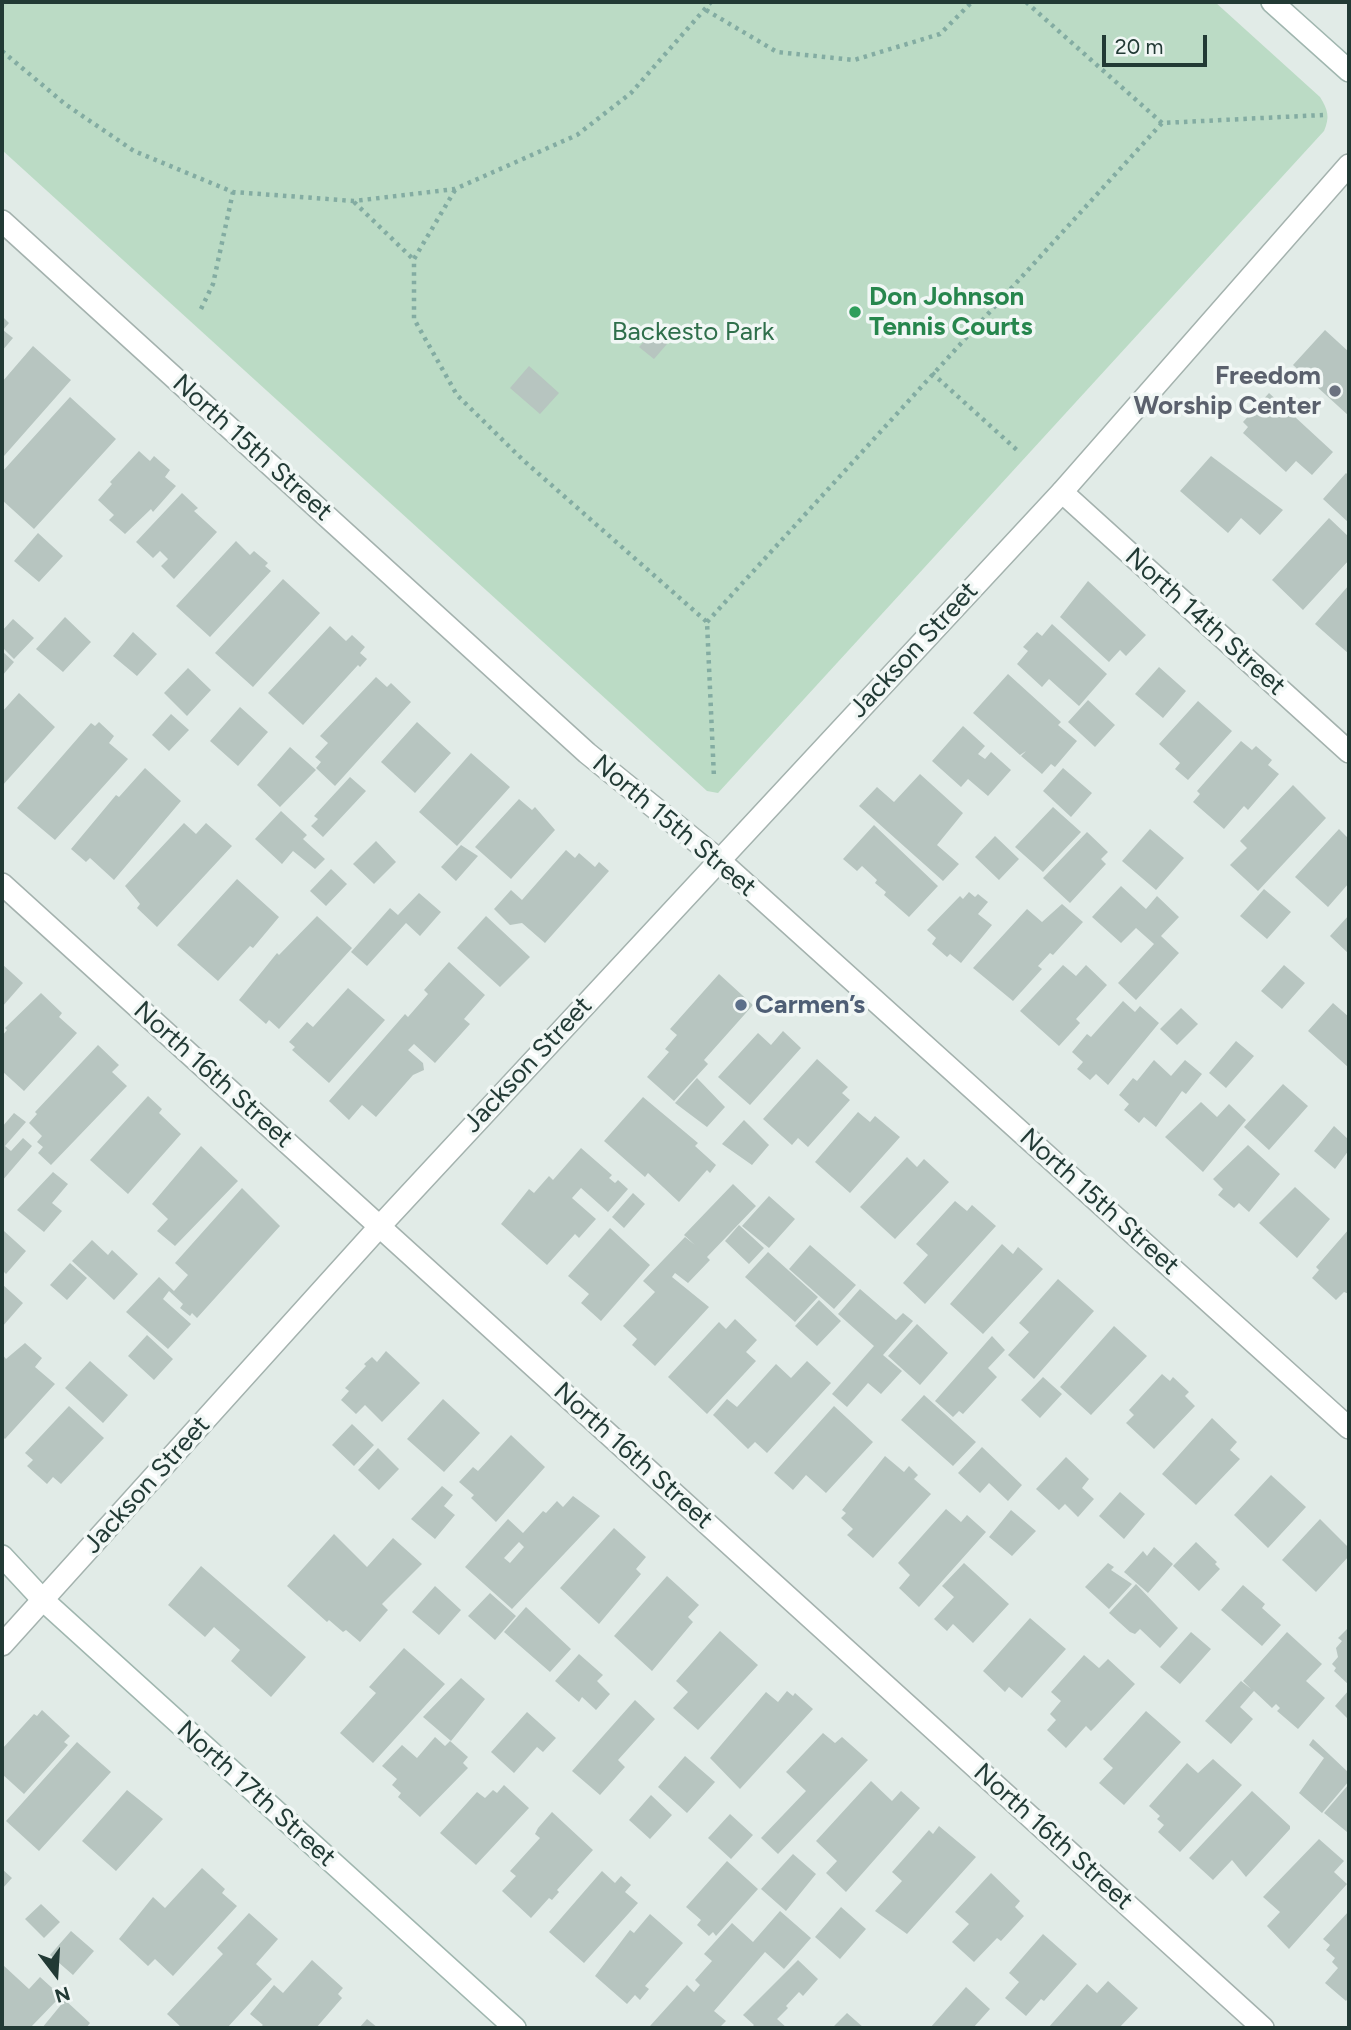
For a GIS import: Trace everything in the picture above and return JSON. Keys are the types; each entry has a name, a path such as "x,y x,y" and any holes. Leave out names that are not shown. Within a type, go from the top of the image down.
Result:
{"street":[{"path":"1272,2 1349,71"},
{"name":"Jackson Street","path":"2,1645 380,1226 718,859 1062,492 1349,165"},
{"name":"North 15th Street","path":"2,221 587,753 718,859 1349,1428"},
{"name":"North 14th Street","path":"1062,492 1349,752"},
{"name":"North 16th Street","path":"2,884 1263,2028"},
{"name":"North 17th Street","path":"2,1556 43,1600 515,2028"}],"path":[{"path":"2,51 65,104 134,151 233,192 354,201 455,189 576,135 631,93 706,10 710,2"},
{"path":"706,10 777,52 855,60 940,34 972,2"},
{"path":"1026,2 1162,123 1324,115"},
{"path":"714,778 707,622 1162,123"},
{"path":"455,189 414,260 414,319 457,395 523,460 707,622"},
{"path":"201,309 213,284 233,192"},
{"path":"354,201 414,260"},
{"path":"932,373 1017,451"}],"green space":[{"name":"Backesto Park","path":"2,2 1215,2 1320,97 1326,110 1327,122 1324,131 718,793 707,791 2,150"}],"building":[{"path":"2,316 9,323 3,330 13,338 2,351"},
{"name":"Freedom Worship Center","path":"1325,330 1349,352 1349,416 1293,365"},
{"path":"653,332 667,344 654,359 639,347"},
{"path":"33,346 71,380 4,456 2,382"},
{"path":"529,366 559,393 540,414 510,388"},
{"path":"1269,393 1333,452 1312,475 1296,461 1286,472 1243,433 1248,427 1243,422"},
{"path":"70,397 116,439 34,529 2,500 2,472"},
{"path":"139,451 150,461 154,456 170,470 165,477 176,486 153,512 151,509 125,534 109,520 114,515 98,500 112,484 110,482"},
{"path":"1211,456 1283,510 1260,535 1241,518 1228,533 1180,491"},
{"path":"1346,473 1349,476 1349,523 1323,499"},
{"path":"182,493 198,508 194,511 217,532 174,579 161,566 168,559 160,551 153,558 136,542"},
{"path":"1329,518 1349,537 1349,560 1303,610 1272,580"},
{"path":"38,533 63,556 39,582 14,561"},
{"path":"236,541 250,555 254,551 268,563 265,566 271,571 210,637 176,606"},
{"path":"283,579 320,613 253,687 215,653"},
{"path":"1088,581 1146,635 1126,656 1120,650 1109,662 1060,617"},
{"path":"1349,585 1349,654 1315,624"},
{"path":"65,617 91,642 63,672 36,649"},
{"path":"13,619 34,638 14,659 2,647 2,631"},
{"path":"1052,624 1107,674 1079,706 1049,679 1042,687 1017,664 1028,651 1023,647 1037,632 1042,636"},
{"path":"330,626 346,641 352,635 365,647 360,653 367,659 360,667 358,665 303,725 268,693"},
{"path":"133,632 157,654 137,676 113,656"},
{"path":"2,651 14,662 2,676"},
{"path":"1159,667 1186,691 1163,718 1135,694"},
{"path":"188,668 211,690 187,716 164,693"},
{"path":"1008,674 1061,722 1058,725 1077,741 1055,767 1051,764 1042,774 1021,756 1026,751 1020,755 973,713"},
{"path":"376,677 387,687 391,683 411,702 335,786 316,768 321,762 315,757 328,743 320,736"},
{"path":"19,693 55,727 2,786 2,712"},
{"path":"1088,700 1115,725 1095,747 1068,722"},
{"path":"1198,701 1232,731 1188,780 1175,769 1180,763 1159,744"},
{"path":"240,707 268,732 238,766 210,741"},
{"path":"171,714 189,730 169,751 152,735"},
{"path":"99,722 114,736 109,743 128,759 55,840 17,808 91,723 95,726"},
{"path":"417,722 451,753 415,793 381,762"},
{"path":"963,726 985,746 978,754 985,759 991,752 1011,770 988,796 968,779 961,787 932,761"},
{"path":"1241,741 1252,750 1256,746 1272,760 1268,765 1279,774 1248,810 1244,806 1224,829 1193,802 1200,794 1197,791"},
{"path":"290,747 316,770 280,807 257,785"},
{"path":"471,753 510,787 457,846 419,812"},
{"path":"145,768 181,801 114,880 90,858 86,862 71,849 116,795 119,797"},
{"path":"1063,768 1092,793 1071,817 1043,791"},
{"path":"920,774 963,813 937,845 959,864 943,881 859,806 877,787 894,802"},
{"path":"350,777 366,791 323,837 311,826 318,819 314,816"},
{"path":"1293,785 1326,818 1258,891 1230,865 1247,848 1240,841"},
{"path":"519,799 532,810 535,807 555,830 511,879 475,847"},
{"path":"1053,807 1081,832 1043,872 1015,847"},
{"path":"281,811 307,835 303,839 325,859 315,869 293,851 282,864 255,839"},
{"path":"184,823 196,834 206,823 232,846 157,927 137,908 140,904 125,886"},
{"path":"874,825 938,886 909,917 884,895 886,892 875,883 877,880 862,866 857,871 843,859"},
{"path":"1150,829 1184,858 1156,890 1122,861"},
{"path":"1339,829 1349,839 1349,883 1328,907 1295,877"},
{"path":"1087,832 1108,852 1101,859 1106,864 1070,903 1043,878"},
{"path":"995,836 1019,859 999,880 975,857"},
{"path":"376,841 396,862 374,884 353,864"},
{"path":"461,845 478,856 456,881 441,867"},
{"path":"566,850 575,858 579,853 595,867 599,862 609,871 545,943 522,923 510,925 494,909 511,890 522,900"},
{"path":"331,869 347,884 326,906 310,891"},
{"path":"237,879 279,917 253,948 250,946 218,981 177,945"},
{"path":"1121,886 1146,909 1157,896 1179,917 1161,936 1179,953 1136,1000 1118,983 1154,944 1136,928 1121,943 1092,917"},
{"path":"1264,889 1291,912 1267,939 1240,916"},
{"path":"969,892 975,897 978,894 988,902 978,914 992,925 961,963 950,954 947,957 932,944 936,938 927,930 960,896 963,899"},
{"path":"419,893 441,912 420,936 406,923 367,966 351,952 390,908 398,915"},
{"path":"1062,904 1083,922 1053,955 1050,953 1038,966 1042,969 1013,1001 973,968 1027,909 1042,922"},
{"path":"1349,915 1349,954 1330,936"},
{"path":"317,916 352,948 279,1029 269,1020 266,1024 239,1000 277,953 279,955"},
{"path":"486,916 530,957 500,987 457,948"},
{"path":"449,962 485,995 464,1019 470,1024 435,1063 414,1044 408,1050 423,1063 424,1070 413,1075 376,1117 362,1105 349,1120 329,1101 405,1014 408,1017 428,994 424,990"},
{"path":"2,964 23,983 2,1007"},
{"path":"1063,965 1076,976 1086,965 1107,985 1076,1019 1080,1023 1059,1046 1020,1011"},
{"path":"1284,965 1305,983 1282,1009 1261,991"},
{"path":"719,974 753,1005 704,1060 708,1064 674,1101 647,1077 669,1052 665,1049 677,1035 670,1029"},
{"path":"348,988 385,1020 329,1083 292,1050 295,1047 289,1042 307,1022 313,1027"},
{"path":"41,993 62,1013 59,1017 77,1033 24,1091 2,1071 2,1036 7,1030 5,1028"},
{"path":"1123,1001 1135,1012 1140,1006 1159,1023 1108,1085 1096,1074 1090,1080 1077,1069 1083,1062 1072,1052 1087,1034 1091,1037"},
{"path":"1333,1003 1349,1017 1349,1068 1308,1031"},
{"path":"1181,1008 1198,1024 1177,1045 1160,1029"},
{"path":"783,1031 801,1048 750,1105 718,1077 758,1033 771,1045"},
{"path":"1236,1041 1254,1056 1226,1088 1209,1073"},
{"path":"98,1045 119,1065 112,1072 127,1086 51,1165 38,1153 43,1147 37,1142 42,1136 29,1123 37,1114 35,1112"},
{"path":"817,1059 848,1087 842,1093 850,1100 808,1147 798,1138 792,1145 763,1119"},
{"path":"1154,1060 1171,1076 1185,1060 1202,1074 1186,1094 1182,1091 1156,1127 1144,1117 1139,1123 1124,1110 1129,1104 1119,1095 1133,1078 1137,1081"},
{"path":"697,1078 725,1107 707,1127 675,1103"},
{"path":"1283,1084 1308,1106 1269,1150 1244,1127"},
{"path":"148,1096 162,1109 159,1113 181,1134 128,1194 90,1160"},
{"path":"643,1097 698,1143 695,1146 716,1165 710,1173 707,1170 679,1202 648,1173 645,1177 604,1141"},
{"path":"1201,1102 1217,1117 1229,1104 1246,1120 1203,1172 1165,1137"},
{"path":"858,1112 870,1122 875,1116 900,1137 850,1193 815,1162"},
{"path":"14,1113 26,1122 5,1146 11,1151 23,1138 32,1146 2,1181 2,1127"},
{"path":"744,1120 769,1145 752,1165 722,1144"},
{"path":"1334,1126 1349,1140 1349,1150 1335,1169 1314,1151"},
{"path":"1248,1145 1280,1174 1249,1212 1239,1203 1234,1208 1218,1195 1223,1189 1213,1179"},
{"path":"201,1146 238,1181 175,1246 157,1231 168,1219 152,1204"},
{"path":"581,1148 612,1175 609,1178 615,1183 618,1180 628,1189 608,1212 581,1188 572,1198 596,1219 579,1238 575,1234 547,1265 501,1224 529,1189 534,1193 549,1176 553,1180"},
{"path":"907,1157 917,1167 924,1159 949,1182 895,1239 860,1207"},
{"path":"53,1172 68,1184 52,1203 62,1211 44,1232 17,1210"},
{"path":"733,1184 756,1206 707,1257 710,1260 688,1283 675,1273 672,1277 709,1307 655,1366 632,1345 637,1339 623,1326 655,1292 643,1281 685,1237 695,1245 684,1235"},
{"path":"1295,1187 1330,1219 1297,1258 1259,1223"},
{"path":"242,1188 280,1226 197,1318 180,1308 183,1304 169,1291 163,1299 191,1324 168,1349 126,1312 159,1277 174,1291 188,1275 175,1263"},
{"path":"633,1193 645,1204 624,1228 612,1217"},
{"path":"769,1196 795,1219 769,1248 742,1226"},
{"path":"955,1201 967,1211 972,1205 996,1226 925,1304 903,1283 928,1255 916,1244"},
{"path":"739,1225 764,1248 749,1264 725,1241"},
{"path":"610,1228 650,1265 601,1321 581,1303 589,1294 568,1276"},
{"path":"1349,1229 1349,1294 1344,1292 1336,1300 1312,1278 1319,1270 1316,1267"},
{"path":"4,1231 26,1251 6,1274 2,1270"},
{"path":"92,1240 108,1255 112,1250 138,1274 114,1300 72,1261"},
{"path":"1002,1244 1013,1254 1018,1247 1043,1269 983,1334 950,1304"},
{"path":"810,1245 856,1285 834,1309 789,1269"},
{"path":"768,1252 818,1297 795,1322 745,1277"},
{"path":"70,1263 87,1278 67,1300 50,1285"},
{"path":"1058,1279 1094,1311 1034,1379 1008,1355 1029,1332 1019,1323"},
{"path":"2,1284 23,1303 2,1327"},
{"path":"860,1289 896,1320 903,1313 913,1321 883,1355 902,1371 881,1394 868,1383 847,1407 832,1394 874,1346 838,1314"},
{"path":"819,1300 841,1321 817,1346 795,1326"},
{"path":"735,1319 757,1340 746,1352 756,1361 707,1414 668,1377 719,1322 726,1329"},
{"path":"917,1324 948,1353 920,1385 888,1356"},
{"path":"1114,1326 1147,1356 1091,1415 1060,1387"},
{"path":"147,1335 173,1359 154,1380 128,1356"},
{"path":"992,1336 1005,1350 988,1368 997,1377 963,1414 959,1411 953,1417 935,1401"},
{"path":"25,1343 42,1358 35,1367 55,1384 5,1439 2,1436 2,1354 6,1359"},
{"path":"386,1351 420,1383 382,1422 365,1405 356,1414 341,1400 349,1391 345,1388 366,1366 364,1364 372,1357 377,1362"},
{"path":"90,1361 128,1395 103,1423 65,1388"},
{"path":"807,1361 831,1383 767,1453 755,1442 748,1449 713,1415 727,1399 737,1407 776,1364 791,1378"},
{"path":"1162,1374 1170,1381 1173,1377 1189,1392 1185,1396 1195,1406 1154,1449 1126,1423 1134,1415 1129,1410"},
{"path":"1043,1377 1062,1394 1040,1418 1021,1400"},
{"path":"924,1395 976,1442 953,1466 901,1420"},
{"path":"443,1399 480,1433 444,1472 407,1439"},
{"path":"69,1406 104,1438 61,1484 53,1477 47,1484 27,1466 33,1460 25,1453"},
{"path":"834,1406 873,1442 826,1493 806,1475 793,1490 774,1473"},
{"path":"1212,1418 1237,1442 1230,1450 1240,1459 1196,1505 1162,1474"},
{"path":"352,1424 374,1445 354,1466 332,1445"},
{"path":"511,1435 545,1467 496,1522 471,1498 474,1495 459,1482 473,1467 478,1471"},
{"path":"982,1447 1022,1485 1008,1501 989,1483 980,1493 958,1473"},
{"path":"378,1448 399,1469 379,1490 358,1470"},
{"path":"885,1456 904,1472 909,1466 918,1475 914,1479 931,1494 873,1558 847,1535 853,1529 841,1518 846,1513 842,1510"},
{"path":"1066,1457 1089,1479 1082,1488 1094,1499 1078,1517 1065,1504 1059,1510 1036,1489"},
{"path":"1271,1475 1306,1507 1268,1548 1234,1515"},
{"path":"442,1486 453,1495 444,1506 455,1515 435,1539 411,1519"},
{"path":"1120,1492 1145,1514 1124,1539 1099,1516"},
{"path":"573,1496 600,1516 512,1609 465,1567 508,1519 523,1533 543,1511 546,1513 557,1501 563,1507","holes":["519,1542 524,1547 510,1563 504,1558"]},
{"path":"946,1509 961,1522 967,1515 986,1532 919,1607 899,1588 910,1575 898,1563"},
{"path":"1011,1510 1036,1531 1012,1556 989,1537"},
{"path":"1320,1519 1349,1548 1349,1556 1316,1592 1282,1560"},
{"path":"614,1528 646,1557 636,1569 641,1574 599,1624 560,1588"},
{"path":"334,1534 367,1567 393,1538 422,1564 382,1604 388,1610 360,1642 346,1630 343,1632 329,1620 327,1622 287,1586"},
{"path":"1196,1542 1217,1562 1215,1564 1220,1569 1199,1591 1173,1566"},
{"path":"1154,1547 1173,1564 1148,1593 1124,1572 1143,1551 1147,1556"},
{"path":"964,1563 1009,1604 973,1643 953,1624 947,1631 934,1619 954,1597 942,1586"},
{"path":"1108,1563 1114,1567 1111,1570 1132,1584 1109,1609 1085,1587"},
{"path":"201,1566 306,1657 271,1697 231,1661 240,1650 214,1627 205,1637 168,1605"},
{"path":"667,1576 699,1605 688,1617 693,1622 652,1671 614,1636"},
{"path":"1136,1584 1178,1628 1160,1648 1140,1629 1135,1634 1130,1632 1109,1613"},
{"path":"1243,1585 1265,1604 1262,1608 1281,1625 1262,1646 1221,1610"},
{"path":"435,1586 461,1610 439,1635 412,1612"},
{"path":"490,1593 516,1616 495,1640 468,1616"},
{"path":"526,1607 571,1649 550,1672 504,1632"},
{"path":"1030,1618 1066,1649 1022,1698 1009,1687 1005,1692 983,1671"},
{"path":"1349,1627 1349,1685 1334,1671 1336,1668 1332,1664 1338,1657 1336,1648 1342,1641 1338,1638"},
{"path":"720,1631 758,1665 698,1730 673,1708 688,1692 676,1681"},
{"path":"1191,1632 1211,1649 1180,1684 1160,1667"},
{"path":"1287,1632 1322,1664 1306,1681 1325,1698 1298,1729 1277,1711 1280,1708 1276,1704 1272,1708 1254,1691 1240,1707 1253,1719 1231,1744 1205,1721 1241,1681 1251,1689 1243,1681"},
{"path":"404,1648 445,1684 373,1763 340,1733 376,1693 369,1687"},
{"path":"579,1654 603,1675 597,1681 610,1694 596,1710 582,1697 579,1702 555,1681"},
{"path":"1084,1655 1099,1668 1108,1659 1135,1684 1091,1731 1086,1726 1066,1748 1047,1730 1056,1720 1050,1714 1061,1701 1051,1692"},
{"path":"461,1678 485,1699 451,1741 423,1717"},
{"path":"1349,1690 1349,1720 1335,1706"},
{"path":"787,1691 793,1696 795,1693 813,1709 740,1789 710,1758 766,1692 778,1702"},
{"path":"635,1700 655,1719 618,1760 625,1767 600,1795 572,1771"},
{"path":"42,1710 70,1736 64,1742 68,1745 24,1794 2,1774 2,1749 34,1714 37,1716"},
{"path":"1146,1711 1181,1742 1124,1805 1099,1783 1113,1768 1103,1759"},
{"path":"527,1712 556,1738 543,1752 537,1747 514,1773 491,1752"},
{"path":"823,1733 835,1743 842,1737 868,1760 778,1854 761,1838 806,1791 786,1772"},
{"path":"435,1737 445,1746 450,1741 468,1757 463,1763 468,1768 420,1817 398,1797 401,1793 392,1785 397,1779 382,1766 402,1745 417,1758"},
{"path":"1313,1739 1349,1773 1349,1781 1322,1813 1299,1793 1324,1758 1309,1745"},
{"path":"77,1742 111,1772 39,1851 6,1821"},
{"path":"685,1756 715,1782 687,1813 658,1787"},
{"path":"1213,1759 1242,1785 1180,1852 1158,1832 1164,1825 1157,1819 1160,1816 1149,1806 1187,1763 1198,1773"},
{"path":"871,1781 892,1801 901,1791 920,1808 846,1892 826,1873 837,1861 816,1841"},
{"path":"1349,1784 1349,1829 1347,1832 1324,1813"},
{"path":"504,1785 529,1808 476,1865 440,1833 477,1792 485,1798 493,1790 497,1793"},
{"path":"127,1790 163,1819 116,1871 82,1841"},
{"path":"1252,1791 1290,1826 1290,1829 1246,1877 1232,1860 1213,1880 1189,1858"},
{"path":"651,1795 672,1815 650,1839 629,1820"},
{"path":"552,1812 593,1850 557,1890 559,1892 552,1900 549,1898 531,1918 502,1891 516,1876 510,1871 540,1838 535,1834"},
{"path":"730,1814 753,1835 731,1859 708,1838"},
{"path":"939,1826 976,1857 907,1934 875,1911 902,1881 892,1872 929,1830 933,1834"},
{"path":"1319,1839 1344,1861 1334,1872 1347,1884 1289,1949 1267,1926 1280,1912 1263,1897"},
{"path":"793,1854 816,1874 786,1911 761,1889"},
{"path":"727,1861 758,1889 716,1936 713,1932 709,1936 697,1925 701,1920 686,1907"},
{"path":"202,1868 225,1889 222,1893 237,1906 173,1976 155,1959 148,1966 119,1939 153,1897 165,1908"},
{"path":"2,1869 12,1878 2,1889"},
{"path":"602,1871 615,1883 621,1876 631,1885 625,1892 638,1903 584,1963 549,1932"},
{"path":"991,1873 1020,1901 1015,1907 1024,1916 1001,1941 997,1938 974,1962 952,1942 969,1924 955,1912"},
{"path":"41,1904 60,1922 44,1938 25,1919"},
{"path":"841,1907 866,1929 840,1959 815,1937"},
{"path":"780,1911 811,1938 784,1969 765,1952 714,2011 726,2021 719,2028 650,2026 687,1985 694,1992 700,1985 695,1980 712,1961 704,1954 732,1923 753,1942"},
{"path":"1349,1911 1349,1997 1346,2001 1325,1983 1338,1968 1332,1962 1335,1958 1326,1950 1330,1945 1323,1939"},
{"path":"249,1913 278,1939 256,1964 272,1979 227,2028 182,2028 167,2014 223,1954 217,1948"},
{"path":"650,1914 683,1943 645,1986 649,1989 640,2000 635,1995 627,2004 595,1976 630,1930 634,1933"},
{"path":"71,1931 94,1951 73,1975 50,1955"},
{"path":"1043,1934 1077,1964 1044,2001 1041,1999 1026,2016 1005,1998 1019,1982 1009,1973"},
{"path":"312,1960 343,1988 338,1994 342,1998 316,2028 259,2028 263,2025 250,2014 274,1985 283,1993"},
{"path":"798,1960 818,1979 803,1996 799,1992 777,2019 787,2028 751,2028 754,2025 743,2015"},
{"path":"3,1965 29,1989 40,1977 61,1996 30,2028 2,2028"},
{"path":"1108,1981 1138,2008 1119,2028 1048,2028 1087,1984 1097,1993"},
{"path":"966,1987 990,2009 973,2028 930,2028"},
{"path":"65,2000 90,2023 86,2028 42,2028"},
{"path":"847,2013 864,2028 832,2028"},
{"path":"367,2019 378,2028 359,2028"}],"place":[{"name":"Don Johnson Tennis Courts","path":"855,312"},
{"name":"Freedom Worship Center","path":"1335,391"},
{"name":"Carmen’s","path":"741,1005"}]}
